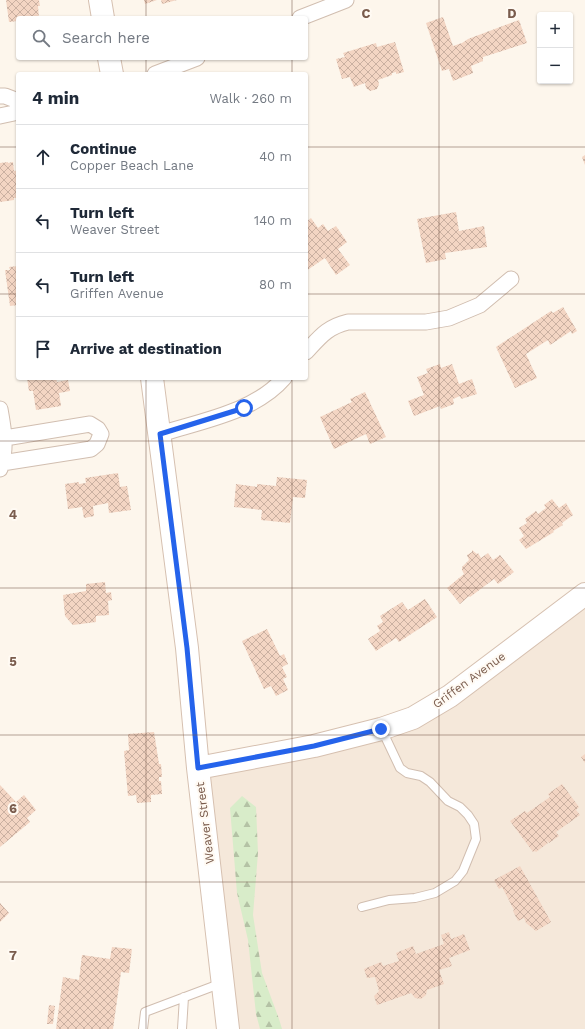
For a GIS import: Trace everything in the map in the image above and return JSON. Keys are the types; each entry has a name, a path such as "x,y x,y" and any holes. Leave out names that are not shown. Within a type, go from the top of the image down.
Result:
{"main road":[{"path":"100,0 103,16"},
{"path":"109,60 112,72"},
{"name":"Weaver Street","path":"152,380 187,648 198,768 228,1029"},
{"name":"Griffen Avenue","path":"198,768 314,746 381,729 413,718 450,696 585,594"}],"street":[{"path":"305,16 346,0"},
{"path":"160,72 191,60"},
{"path":"0,96 5,96 16,100"},
{"path":"0,116 14,113 16,110"},
{"path":"308,350 323,333 337,324 348,322 426,322 449,318 480,305 511,279"},
{"path":"160,434 244,408 277,386 282,380"},
{"path":"0,409 5,438 4,458 1,466"},
{"path":"1,466 91,449 97,444 101,434 98,429 90,424 5,438"}],"lane":[{"path":"362,907 389,900 415,898 435,893 456,881 463,871 476,839 474,824 460,807 448,802 430,782 421,776 407,772 400,768 381,729"},
{"path":"143,1029 145,1012 223,982"},
{"path":"182,1029 184,997"}],"shaded area":[{"path":"585,601 585,1029 237,1029 207,775 370,741"}],"green space":[{"path":"242,796 256,807 258,853 253,915 262,973 282,1029 260,1029 256,1014 248,940 237,893 230,808"}],"building":[{"path":"6,0 39,0 39,16 16,16 16,21 9,22"},
{"path":"144,0 157,0 145,4"},
{"path":"161,0 177,0 162,4"},
{"path":"443,17 453,46 519,20 527,43 483,57 483,61 471,66 473,73 453,81 449,69 442,71 426,23"},
{"path":"395,42 404,72 396,74 396,72 392,73 392,75 378,80 379,84 377,89 370,91 366,88 365,83 354,87 350,77 342,79 336,59 345,57 343,53 376,43 377,47"},
{"path":"585,155 585,165 582,157"},
{"path":"13,162 14,171 16,170 16,198 14,198 14,200 0,202 0,163"},
{"path":"456,212 459,231 484,226 487,247 445,253 446,259 426,263 417,219"},
{"path":"311,218 318,228 323,224 328,231 336,226 347,242 338,249 350,265 336,275 325,258 308,270 308,220"},
{"path":"16,266 16,305 10,306 5,270 10,270 9,267"},
{"path":"563,307 577,331 572,334 571,331 550,345 548,340 526,354 537,378 515,388 496,347 551,311 553,313"},
{"path":"440,364 441,368 452,364 459,384 472,379 477,394 461,399 460,396 453,399 454,404 441,409 440,406 414,416 408,401 424,395 417,377 428,373 426,369"},
{"path":"27,380 56,380 57,382 68,380 70,391 59,393 61,406 36,410 33,391 29,391"},
{"path":"365,392 386,437 370,444 366,434 334,449 320,417 352,402 350,399"},
{"path":"118,473 120,487 127,486 131,510 109,513 108,503 93,506 94,516 84,518 82,507 68,509 65,484 79,482 79,484 86,483 85,478"},
{"path":"277,477 307,480 305,498 293,497 290,523 261,520 262,510 234,507 236,484 257,487 257,484 276,486"},
{"path":"552,499 559,508 566,503 573,515 562,523 563,525 553,531 554,532 526,549 519,540 524,536 519,528 527,523 525,519 536,511 538,514 546,508 544,505"},
{"path":"472,550 477,554 478,553 481,558 488,553 493,560 500,555 514,572 498,584 494,579 460,604 447,588 464,574 462,567 469,560 467,555 472,552"},
{"path":"105,582 106,593 111,592 112,600 108,601 109,615 96,616 96,622 73,625 65,616 63,595 86,591 86,584"},
{"path":"425,599 437,617 399,642 396,638 376,651 368,639 380,631 377,626 383,622 380,616 402,602 408,610"},
{"path":"267,629 280,656 284,654 288,664 282,667 287,677 283,679 288,690 276,696 271,686 264,689 242,641"},
{"path":"154,732 159,764 161,764 162,777 159,777 159,781 161,781 162,794 151,795 151,802 137,803 136,795 128,796 124,751 129,750 128,734"},
{"path":"585,754 585,763 581,757"},
{"path":"562,784 579,807 576,810 580,815 556,832 559,836 549,843 546,839 548,843 536,852 533,852 510,821 525,811 527,813 550,797 548,794"},
{"path":"0,785 16,802 24,795 36,810 27,818 30,822 0,847"},
{"path":"520,866 551,922 536,931 526,923 524,918 518,921 502,887 499,889 494,880"},
{"path":"0,903 9,913 0,922"},
{"path":"449,932 451,939 464,934 470,950 449,958 452,966 439,970 444,984 427,990 426,995 421,999 415,998 411,993 377,1005 374,996 379,991 375,977 367,978 364,969 381,962 383,966 399,961 396,953 413,946 416,954 444,944 441,935"},
{"path":"112,947 132,949 129,973 121,972 113,1029 56,1029 63,977 79,980 82,955 110,959"},
{"path":"49,1005 55,1006 53,1024 47,1024"}],"route":[{"path":"244,408 160,434 187,648 198,768 314,746 381,729"}]}
